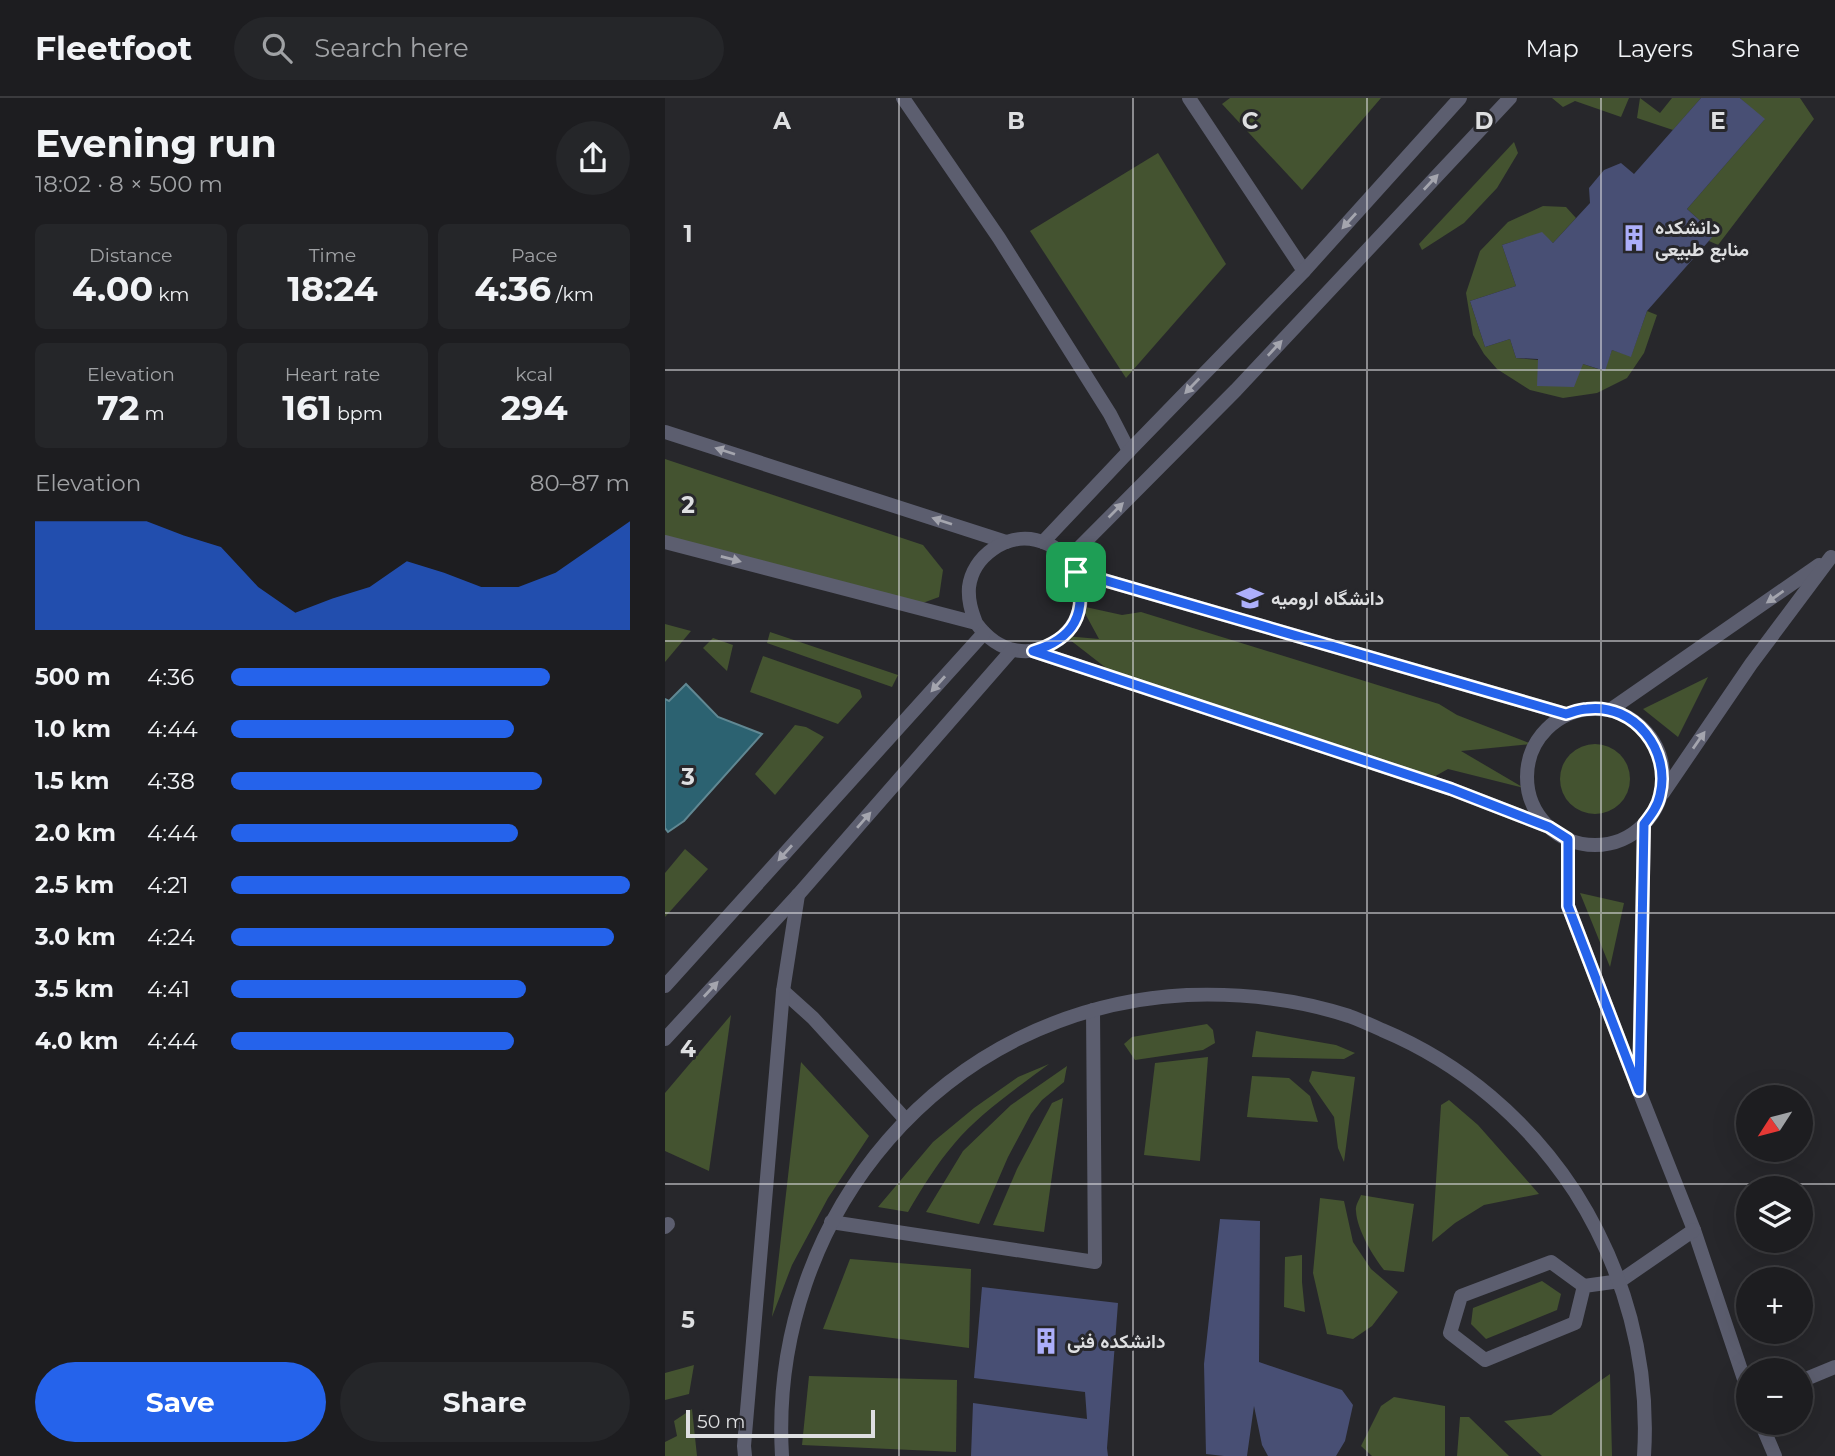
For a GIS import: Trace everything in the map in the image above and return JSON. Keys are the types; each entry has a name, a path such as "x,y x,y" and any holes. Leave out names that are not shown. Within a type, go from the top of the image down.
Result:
{"lane":[{"path":"903,98 1007,250 1110,414 1129,451"},
{"path":"1189,98 1304,271"},
{"path":"1043,542 1304,271 1461,98"},
{"path":"1072,565 1510,98"},
{"path":"665,432 1006,542"},
{"path":"1033,651 1049,646 1064,636 1074,622 1080,606 1081,588 1072,565 1061,552 1043,542 1019,539 989,551 976,566 969,584 969,604 980,628 992,641 1013,650 1033,651 1451,789 1549,827 1568,839 1588,845 1608,843 1628,836 1644,824 1654,811 1660,796 1751,664 1833,556"},
{"path":"665,542 980,628"},
{"path":"1610,710 1833,556"},
{"path":"1072,565 1566,714"},
{"path":"665,986 980,628"},
{"path":"665,1040 798,895 1013,650"},
{"path":"1549,827 1535,810 1527,788 1527,766 1534,745 1548,727 1566,714 1588,708 1610,710 1630,718 1647,733 1658,752 1663,774 1660,796"},
{"path":"1639,1091 1644,824"},
{"path":"1568,839 1568,906 1694,1230 1737,1358"},
{"path":"745,1456 783,991 798,895"},
{"path":"783,991 813,1018 906,1120"},
{"path":"782,1456 780,1428 787,1348 808,1273 831,1222 853,1186 906,1120 947,1084 992,1053 1041,1029 1093,1010 1156,997 1221,994 1286,1000 1349,1016 1409,1042 1465,1075 1515,1118 1558,1167 1594,1222 1620,1281 1635,1330 1643,1381 1646,1432 1644,1456"},
{"path":"831,1222 1095,1262 1093,1010"},
{"path":"1584,1286 1575,1323 1485,1360 1450,1334 1461,1296 1551,1262 1584,1286 1620,1281 1694,1230"},
{"path":"1813,1376 1835,1367"},
{"path":"1766,1435 1775,1456"}],"green space":[{"path":"1230,98 1381,98 1302,190 1222,104"},
{"path":"1552,98 1629,98 1621,117 1575,101 1563,107"},
{"path":"1640,98 1660,113 1672,98 1701,98 1673,130 1637,118"},
{"path":"1740,98 1800,98 1814,119 1718,245 1709,241 1714,233 1687,209 1764,120"},
{"path":"1514,142 1518,153 1497,188 1464,223 1422,250 1419,244"},
{"path":"1158,153 1226,264 1126,378 1030,231"},
{"path":"1543,206 1566,207 1576,218 1553,243 1541,233 1502,245 1516,286 1470,301 1485,347 1510,339 1516,358 1583,364 1604,371 1612,350 1631,356 1647,311 1657,315 1644,353 1627,378 1597,393 1563,398 1530,390 1497,369 1473,335 1466,293 1480,251 1508,222"},
{"path":"665,459 923,545 943,570 939,597 920,604 665,537"},
{"path":"1081,606 1122,615 1141,612 1439,704 1457,715 1532,744 1461,751 1524,788 1448,769 1430,779 1119,678 1065,636 1099,639"},
{"path":"665,624 691,631 665,662"},
{"path":"770,632 898,675 892,687 767,643"},
{"path":"713,638 733,645 727,671 703,648"},
{"path":"763,656 860,690 862,697 838,724 750,692"},
{"path":"1708,677 1678,737 1643,709"},
{"path":"795,725 806,727 824,737 775,795 755,774"},
{"path":"1595,744 1620,754 1630,779 1620,804 1595,814 1570,804 1560,779 1570,754"},
{"path":"685,849 708,869 665,917 665,873"},
{"path":"1580,893 1624,903 1610,967"},
{"path":"731,1015 709,1171 665,1151 665,1093"},
{"path":"1207,1024 1213,1030 1215,1043 1203,1050 1135,1060 1124,1044 1132,1037"},
{"path":"1256,1031 1336,1045 1355,1053 1344,1059 1252,1057"},
{"path":"1208,1057 1200,1161 1144,1155 1155,1063"},
{"path":"801,1062 869,1136 828,1198 792,1265 772,1317"},
{"path":"1049,1064 964,1133 935,1168 908,1212 878,1207 933,1142 974,1108 1018,1077"},
{"path":"1067,1066 1064,1082 1042,1100 1031,1114 1008,1157 979,1224 926,1212 963,1151 1011,1105"},
{"path":"1312,1071 1355,1077 1344,1162 1338,1148 1334,1117 1309,1081"},
{"path":"1252,1076 1289,1078 1310,1096 1318,1122 1247,1117"},
{"path":"1063,1098 1044,1232 993,1225 1017,1169 1052,1103"},
{"path":"1449,1100 1478,1125 1539,1194 1484,1205 1455,1223 1432,1242 1441,1105"},
{"path":"1361,1195 1414,1204 1404,1272 1384,1270 1362,1234 1356,1207"},
{"path":"1320,1198 1344,1201 1353,1242 1371,1269 1398,1292 1372,1326 1353,1339 1327,1334 1313,1273"},
{"path":"1302,1255 1305,1312 1284,1307 1285,1257"},
{"path":"850,1259 971,1269 969,1348 823,1329"},
{"path":"1542,1281 1561,1294 1557,1310 1486,1339 1471,1324 1473,1308"},
{"path":"694,1365 689,1394 665,1400 665,1373"},
{"path":"1610,1374 1612,1456 1542,1456 1504,1421 1551,1415"},
{"path":"809,1376 957,1380 956,1452 802,1445"},
{"path":"1394,1397 1445,1406 1445,1456 1372,1456 1361,1446 1381,1406"},
{"path":"692,1409 697,1456 665,1456 665,1442 677,1436 674,1421"},
{"path":"1460,1417 1469,1417 1509,1456 1457,1456"}],"water":[{"path":"686,684 718,717 762,734 684,821 668,832 665,828 665,699 669,701"}],"building":[{"name":"دانشکده منابع طبیعی","path":"1701,98 1740,98 1765,119 1687,209 1715,234 1647,311 1631,357 1612,350 1605,371 1583,364 1574,387 1537,386 1538,359 1516,358 1510,339 1485,347 1470,301 1516,286 1502,245 1542,232 1553,243 1590,203 1589,188 1604,170 1621,163 1634,174"},
{"name":"دانشکده فنی","path":"1220,1219 1260,1221 1259,1362 1342,1390 1353,1405 1345,1441 1336,1456 1268,1456 1262,1445 1254,1406 1247,1456 1206,1454 1204,1364"},
{"name":"دانشکده فنی","path":"982,1287 1118,1303 1108,1456 971,1456 973,1403 1087,1419 1085,1392 974,1378"}],"place":[{"name":"دانشکده منابع طبیعی","path":"1634,238"},
{"name":"دانشگاه ارومیه","path":"1250,598"},
{"name":"دانشکده فنی","path":"1046,1341"}],"route":[{"path":"1076,572 1566,714 1588,708 1610,710 1630,718 1647,733 1658,752 1663,774 1660,796 1654,811 1644,824 1639,1091 1568,906 1568,839 1549,827 1451,789 1033,651 1049,646 1064,636 1074,622 1080,606 1081,588 1076,572"}]}
